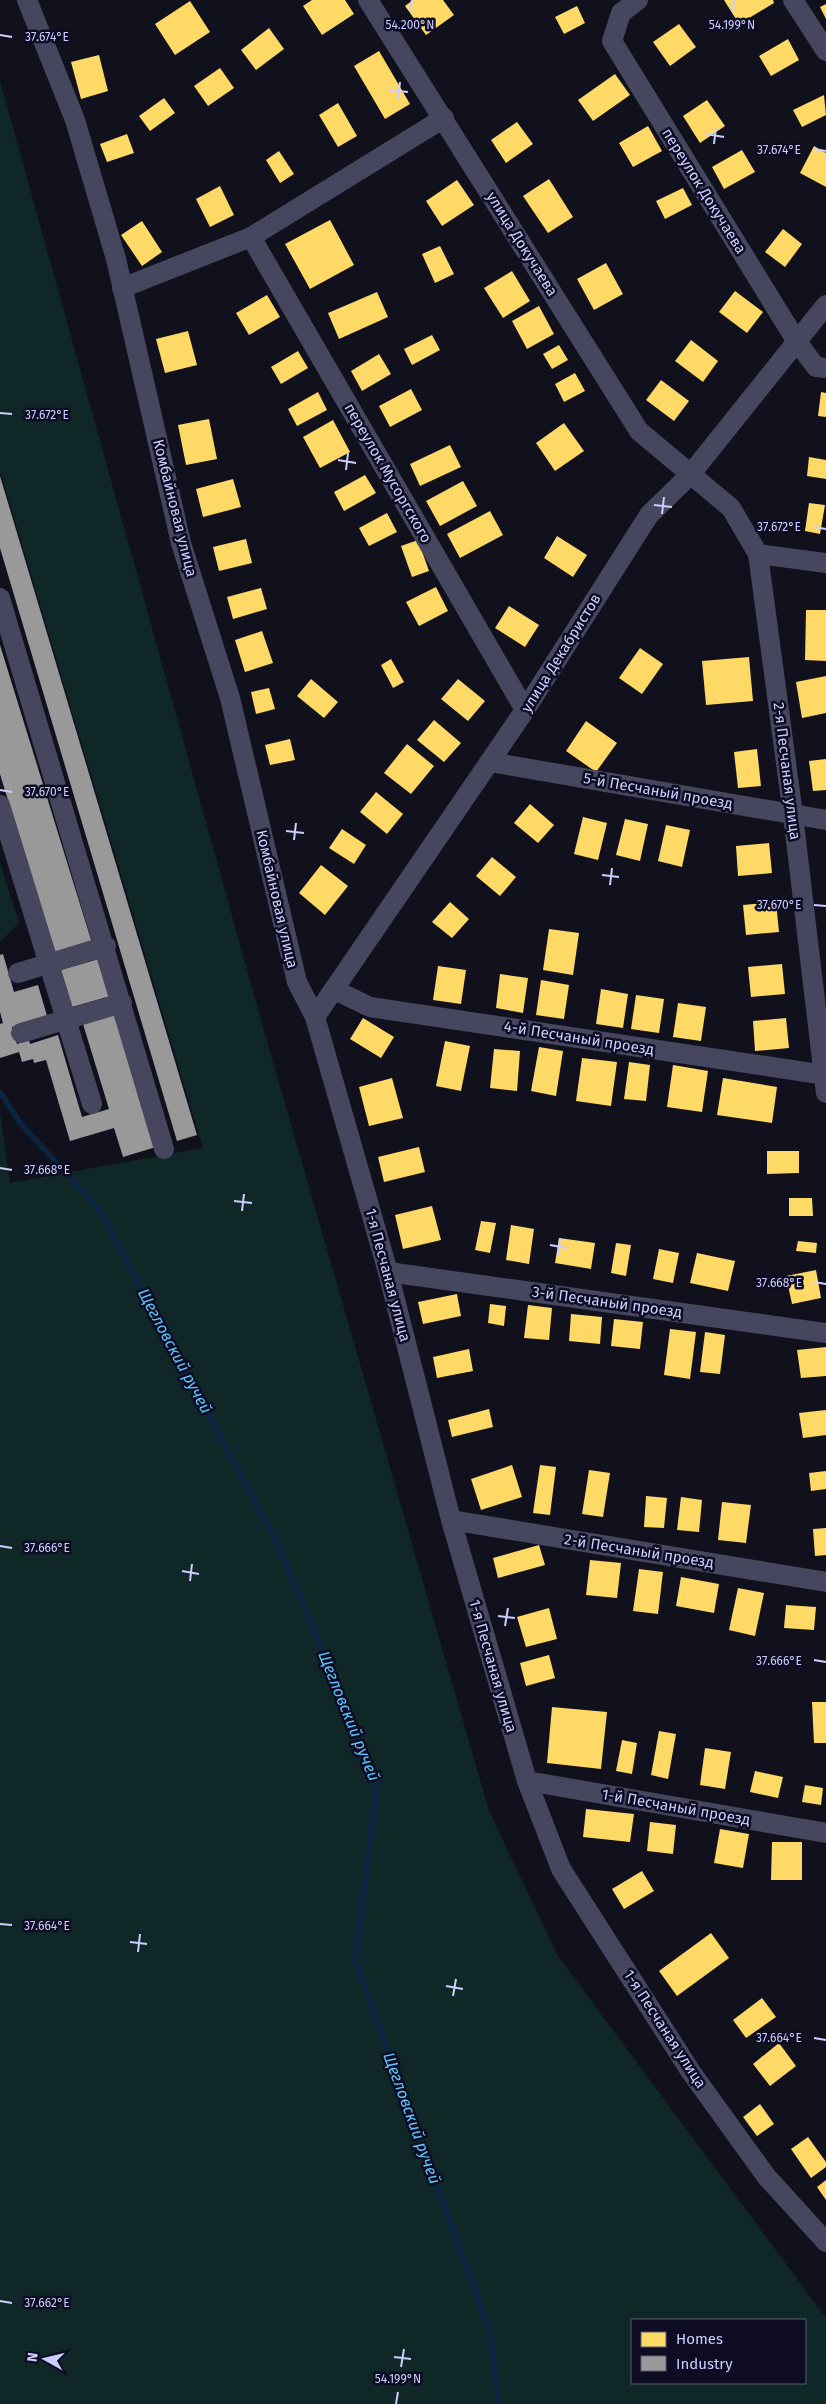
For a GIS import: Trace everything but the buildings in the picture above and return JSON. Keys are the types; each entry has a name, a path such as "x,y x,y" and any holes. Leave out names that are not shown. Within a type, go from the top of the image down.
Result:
{"street":[{"name":"Комбайновая улица","path":"28,0 76,120 122,288 181,543 230,698 297,982 315,1017"},
{"name":"улица Докучаева","path":"368,0 444,118 639,431 690,475"},
{"name":"переулок Докучаева","path":"638,0 621,13 612,41 797,342 816,366 826,368"},
{"path":"794,0 826,51"},
{"path":"122,288 251,237 444,118"},
{"name":"переулок Мусоргского","path":"251,237 525,710"},
{"name":"улица Декабристов","path":"315,1017 525,710 649,515 690,475 826,304"},
{"name":"2-я Песчаная улица","path":"690,475 731,508 758,554 793,815 825,1081"},
{"path":"758,554 826,564"},
{"path":"0,598 106,946 164,1149"},
{"name":"5-й Песчаный проезд","path":"490,762 826,820"},
{"path":"0,805 92,1104"},
{"path":"18,974 106,946"},
{"name":"4-й Песчаный проезд","path":"335,990 370,1007 825,1081"},
{"path":"22,1033 122,1003"},
{"name":"1-я Песчаная улица","path":"315,1017 388,1272 451,1520 527,1781 561,1869 691,2072 766,2176 826,2242"},
{"name":"3-й Песчаный проезд","path":"388,1272 826,1333"},
{"name":"2-й Песчаный проезд","path":"451,1520 826,1582"},
{"name":"1-й Песчаный проезд","path":"527,1781 826,1833"}],"green space":[{"path":"0,81 264,1031 489,1811 558,1956 826,2318 826,2404 0,2404 0,1113 10,1183 203,1148 0,471"},
{"path":"0,863 19,923 0,942"}],"waterway":[{"name":"Щегловский ручей","path":"0,1092 21,1124 99,1209 276,1541 378,1780 355,1960 489,2329 499,2404"}]}
